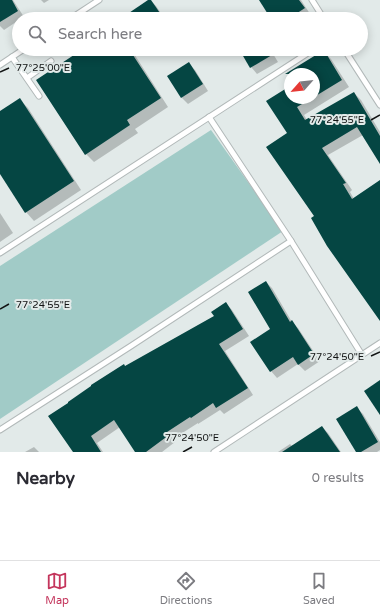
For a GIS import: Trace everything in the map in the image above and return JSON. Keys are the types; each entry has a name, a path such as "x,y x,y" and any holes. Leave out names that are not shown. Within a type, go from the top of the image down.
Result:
{"lane":[{"path":"81,12 99,0"},
{"path":"312,0 320,12"},
{"path":"0,253 303,56"},
{"path":"348,56 380,105"},
{"path":"0,65 12,57 39,96"},
{"path":"27,78 51,61"},
{"path":"209,117 291,241 362,355"},
{"path":"0,430 291,241"},
{"path":"214,452 380,343"}],"shaded area":[{"path":"211,130 283,231 0,419 0,266"}],"building":[{"path":"0,0 12,0 18,11 12,12 12,15 0,22"},
{"path":"148,0 151,0 159,12 130,12"},
{"path":"259,0 299,0 305,8 299,12 267,12"},
{"path":"72,56 134,56 161,98 127,120 130,125 85,155 36,80"},
{"path":"243,56 270,56 250,68"},
{"path":"314,56 328,56 342,80 320,93 320,68 295,68"},
{"path":"189,62 203,84 181,98 167,76"},
{"path":"284,90 284,104 302,104 297,107 305,120 354,92 380,136 380,164 357,127 322,148 346,183 343,184 352,199 380,180 380,321 327,246 311,218 314,216 266,147 287,133 266,101"},
{"path":"20,98 74,181 25,213 0,174 0,111"},
{"path":"266,281 290,322 292,320 314,354 298,365 293,357 270,372 250,342 270,329 248,292"},
{"path":"226,302 243,329 219,344 248,388 216,408 213,403 191,418 190,417 167,432 169,435 146,452 135,452 114,420 91,436 101,452 73,452 48,416 91,385 124,364 125,366 214,316 211,312"},
{"path":"380,380 380,415 364,391"},
{"path":"357,406 378,442 361,452 356,452 336,419"},
{"path":"322,426 340,452 282,452"}]}
